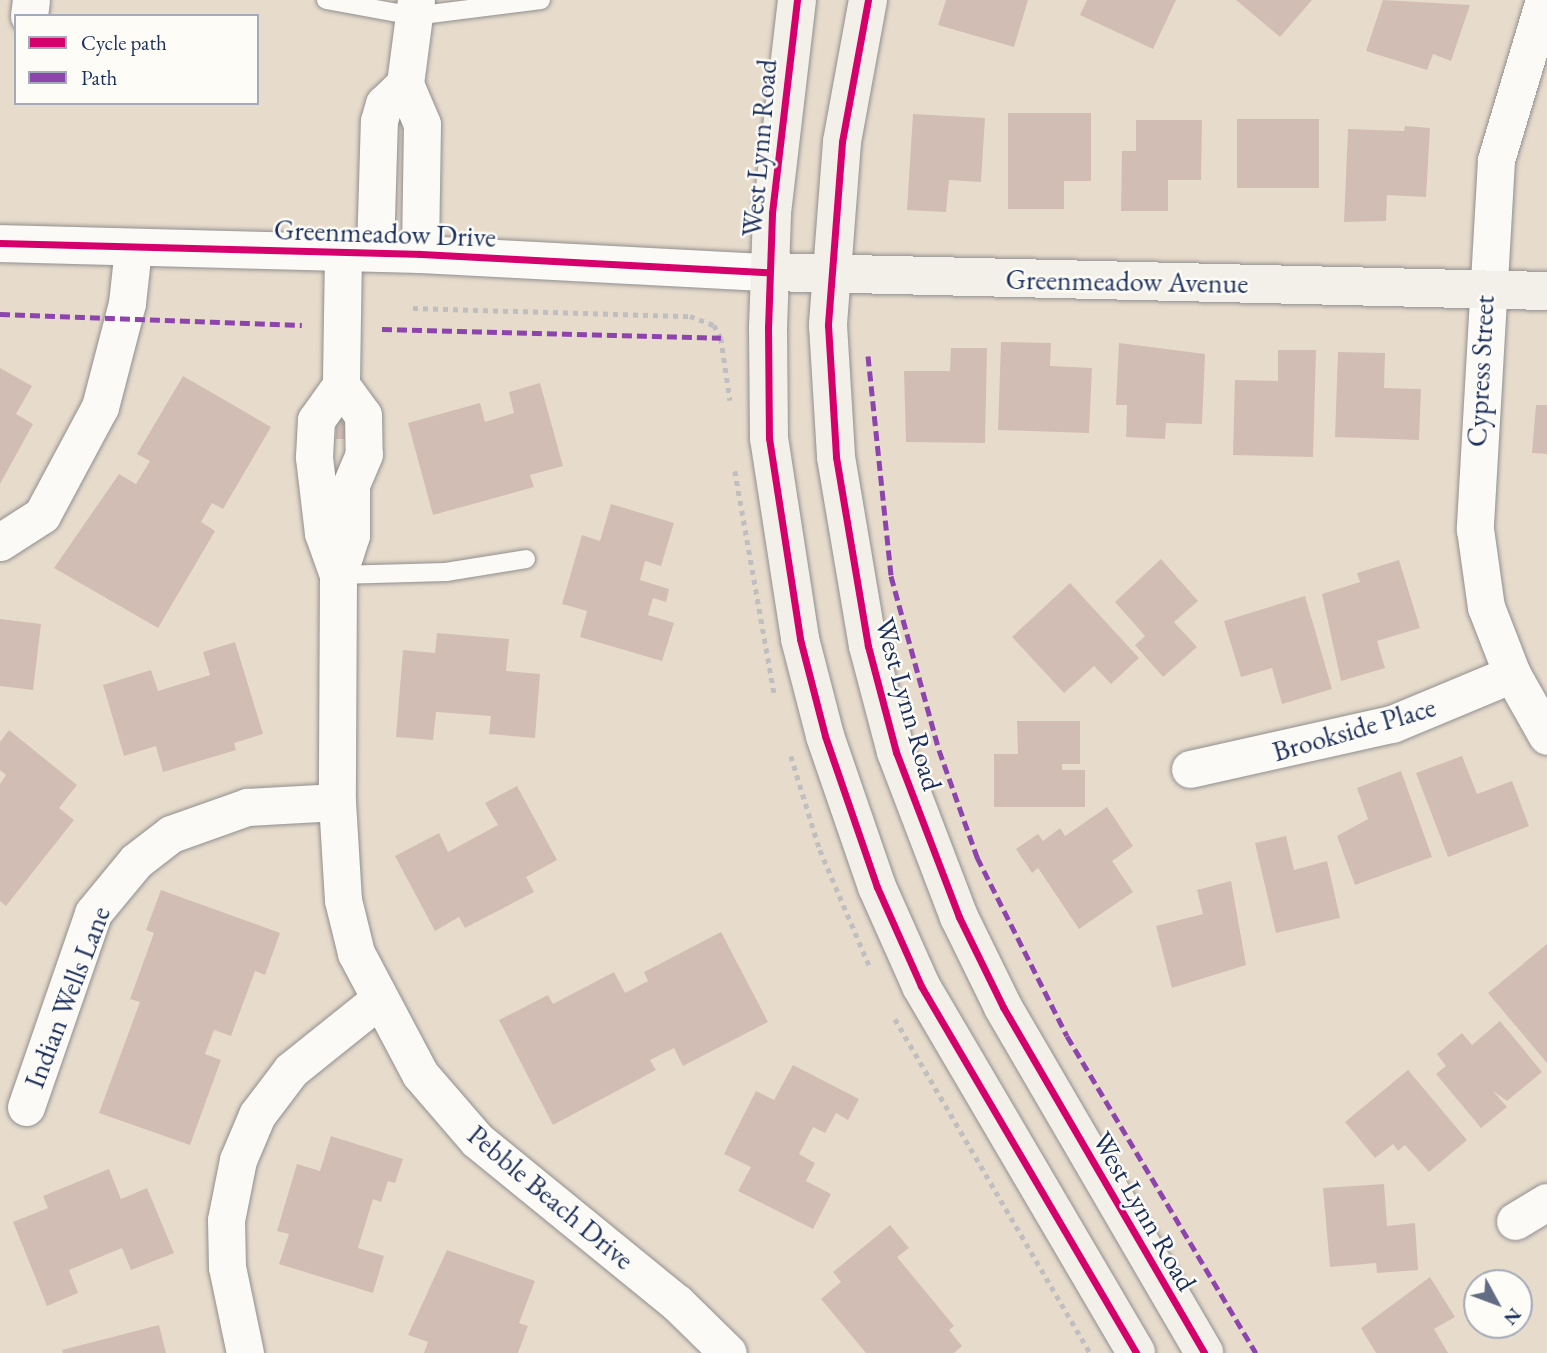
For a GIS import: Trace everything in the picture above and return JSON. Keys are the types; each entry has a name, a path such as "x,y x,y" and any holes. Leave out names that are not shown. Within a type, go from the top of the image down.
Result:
{"main road":[{"name":"West Lynn Road","path":"797,0 769,272 769,438 800,639 825,736 877,887 921,986 1136,1353"},
{"name":"West Lynn Road","path":"868,0 842,142 830,274 836,457 868,646 896,752 959,917 1003,1007 1204,1353"},
{"name":"Greenmeadow Avenue","path":"769,272 1484,285 1547,290"}],"street":[{"name":"Cypress Street","path":"1544,0 1496,160 1484,285 1475,529 1486,607 1512,674 1547,736"},
{"path":"405,84 415,8"},
{"name":"Greenmeadow Drive","path":"359,252 379,121 384,104 405,84 422,124 420,254"},
{"name":"Greenmeadow Drive","path":"0,243 133,249 420,254 769,272"},
{"path":"0,542 42,515 100,407 126,310 133,249"},
{"path":"341,385 359,252"},
{"name":"Pebble Beach Drive","path":"338,575 323,533 315,468 316,420 341,385 363,415 360,465 351,485 351,536 338,575 337,802 343,900 377,1001 420,1074 477,1140 677,1303 728,1353"},
{"path":"315,468 334,481 360,465"},
{"name":"Brookside Place","path":"1191,769 1392,724 1512,674"},
{"name":"Indian Wells Lane","path":"26,1107 93,913 128,869 171,834 247,807 337,802"},
{"path":"245,1353 227,1267 226,1220 238,1160 257,1115 291,1070 377,1001"},
{"path":"1515,1221 1547,1202"}],"lane":[{"path":"326,0 415,8 541,0"},
{"path":"338,575 446,572 526,559"}],"building":[{"path":"946,0 1028,0 1014,47 938,25"},
{"path":"1087,0 1176,0 1153,49 1080,15"},
{"path":"1236,0 1312,0 1280,37"},
{"path":"1383,0 1470,5 1451,61 1433,54 1427,70 1366,51"},
{"path":"1008,113 1091,113 1091,181 1064,181 1064,209 1008,209"},
{"path":"913,114 985,118 981,182 949,180 946,212 907,210"},
{"path":"1237,119 1319,119 1319,188 1237,188"},
{"path":"1136,120 1202,120 1201,180 1168,180 1168,211 1121,211 1122,151 1136,151"},
{"path":"1405,126 1430,128 1426,197 1387,195 1386,221 1344,222 1348,129 1404,131"},
{"path":"1001,342 1051,343 1050,366 1092,368 1089,433 998,430"},
{"path":"1119,343 1205,354 1202,424 1166,423 1165,439 1126,437 1127,405 1116,405"},
{"path":"951,348 987,348 985,443 906,442 904,371 950,371"},
{"path":"1278,350 1316,350 1313,457 1233,455 1235,380 1278,381"},
{"path":"1338,352 1385,353 1384,388 1421,389 1419,440 1335,437"},
{"path":"0,368 32,386 16,414 33,424 0,484"},
{"path":"183,376 271,427 223,509 212,503 201,522 215,531 158,628 54,568 119,474 136,484 150,461 137,454"},
{"path":"540,383 563,466 530,475 534,487 433,515 408,423 480,403 485,422 514,413 509,392"},
{"path":"1536,405 1547,405 1547,454 1532,453"},
{"path":"336,420 352,420 352,439 336,439"},
{"path":"611,504 674,523 661,566 645,561 640,580 669,589 666,602 653,598 648,615 674,623 662,661 580,637 587,611 562,604 582,535 600,541"},
{"path":"1161,559 1198,601 1174,622 1197,647 1163,677 1135,645 1145,636 1115,602"},
{"path":"1399,560 1420,628 1377,641 1385,668 1341,681 1322,594 1360,582 1357,573"},
{"path":"1070,583 1139,658 1111,684 1094,666 1064,693 1012,637"},
{"path":"1305,596 1332,689 1282,704 1272,668 1241,677 1224,621"},
{"path":"0,619 41,624 33,690 0,686"},
{"path":"437,633 509,639 506,671 540,674 535,738 489,734 491,716 436,712 433,740 396,737 403,650 435,653"},
{"path":"235,642 263,734 234,743 236,750 163,772 156,746 124,756 103,685 151,670 158,691 210,675 203,652"},
{"path":"1017,721 1080,721 1080,764 1062,764 1062,770 1085,770 1085,807 994,807 994,754 1018,754"},
{"path":"9,730 77,785 59,808 74,820 6,906 0,901 0,784 6,775 0,770 0,742"},
{"path":"1462,756 1477,794 1512,781 1529,826 1448,857 1416,773"},
{"path":"1401,771 1432,857 1355,885 1337,836 1368,819 1357,788"},
{"path":"517,786 557,860 526,877 534,892 465,928 459,917 435,931 395,856 439,833 448,852 498,825 485,803"},
{"path":"1107,807 1133,846 1112,861 1133,892 1079,929 1038,868 1032,873 1016,849 1038,834 1043,841 1060,828 1065,836"},
{"path":"1286,836 1294,870 1327,861 1340,918 1276,933 1255,843"},
{"path":"1231,881 1246,965 1172,988 1156,926 1203,914 1197,890"},
{"path":"161,890 280,933 265,975 255,971 231,1036 214,1030 205,1054 221,1060 190,1145 99,1113 140,1002 130,999 154,933 146,930"},
{"path":"721,932 768,1022 683,1066 674,1048 650,1060 656,1070 553,1125 499,1020 548,995 553,1004 614,972 625,993 648,981 644,972"},
{"path":"1547,944 1547,1063 1488,993"},
{"path":"1500,1021 1542,1072 1507,1101 1493,1091 1507,1107 1481,1128 1436,1074 1446,1066 1437,1054 1462,1033 1472,1045"},
{"path":"793,1065 859,1099 848,1120 836,1113 825,1133 813,1127 799,1154 815,1163 806,1181 831,1194 813,1229 738,1191 751,1167 724,1154 756,1091 774,1100"},
{"path":"1408,1070 1467,1140 1429,1172 1405,1145 1398,1151 1393,1144 1375,1158 1345,1122"},
{"path":"331,1136 403,1159 395,1183 388,1181 381,1202 373,1199 358,1248 384,1256 373,1293 279,1264 289,1234 277,1231 297,1164 320,1171"},
{"path":"109,1169 121,1199 147,1188 174,1253 131,1270 122,1248 69,1270 78,1293 47,1306 13,1222 48,1208 43,1196"},
{"path":"1384,1184 1387,1226 1415,1223 1418,1270 1377,1273 1376,1263 1330,1267 1323,1188"},
{"path":"890,1225 909,1248 897,1257 954,1326 949,1330 962,1346 954,1353 866,1353 821,1299 841,1282 833,1272"},
{"path":"447,1250 535,1281 519,1323 528,1326 518,1353 424,1353 428,1342 408,1335"},
{"path":"1430,1277 1455,1317 1434,1329 1448,1353 1376,1353 1361,1328"},
{"path":"159,1325 166,1353 63,1353 62,1350"}],"marked path":[{"path":"0,314 302,325"},
{"path":"382,329 721,338"},
{"path":"868,356 891,576 939,750 977,857 1067,1036 1256,1353"}],"cycle path":[{"path":"797,0 772,214 768,327 769,438 800,639 825,736 877,887 921,986 1136,1353"},
{"path":"868,0 842,142 828,325 836,457 868,646 896,752 959,917 1003,1007 1204,1353"},
{"path":"0,243 420,254 769,272"}]}
